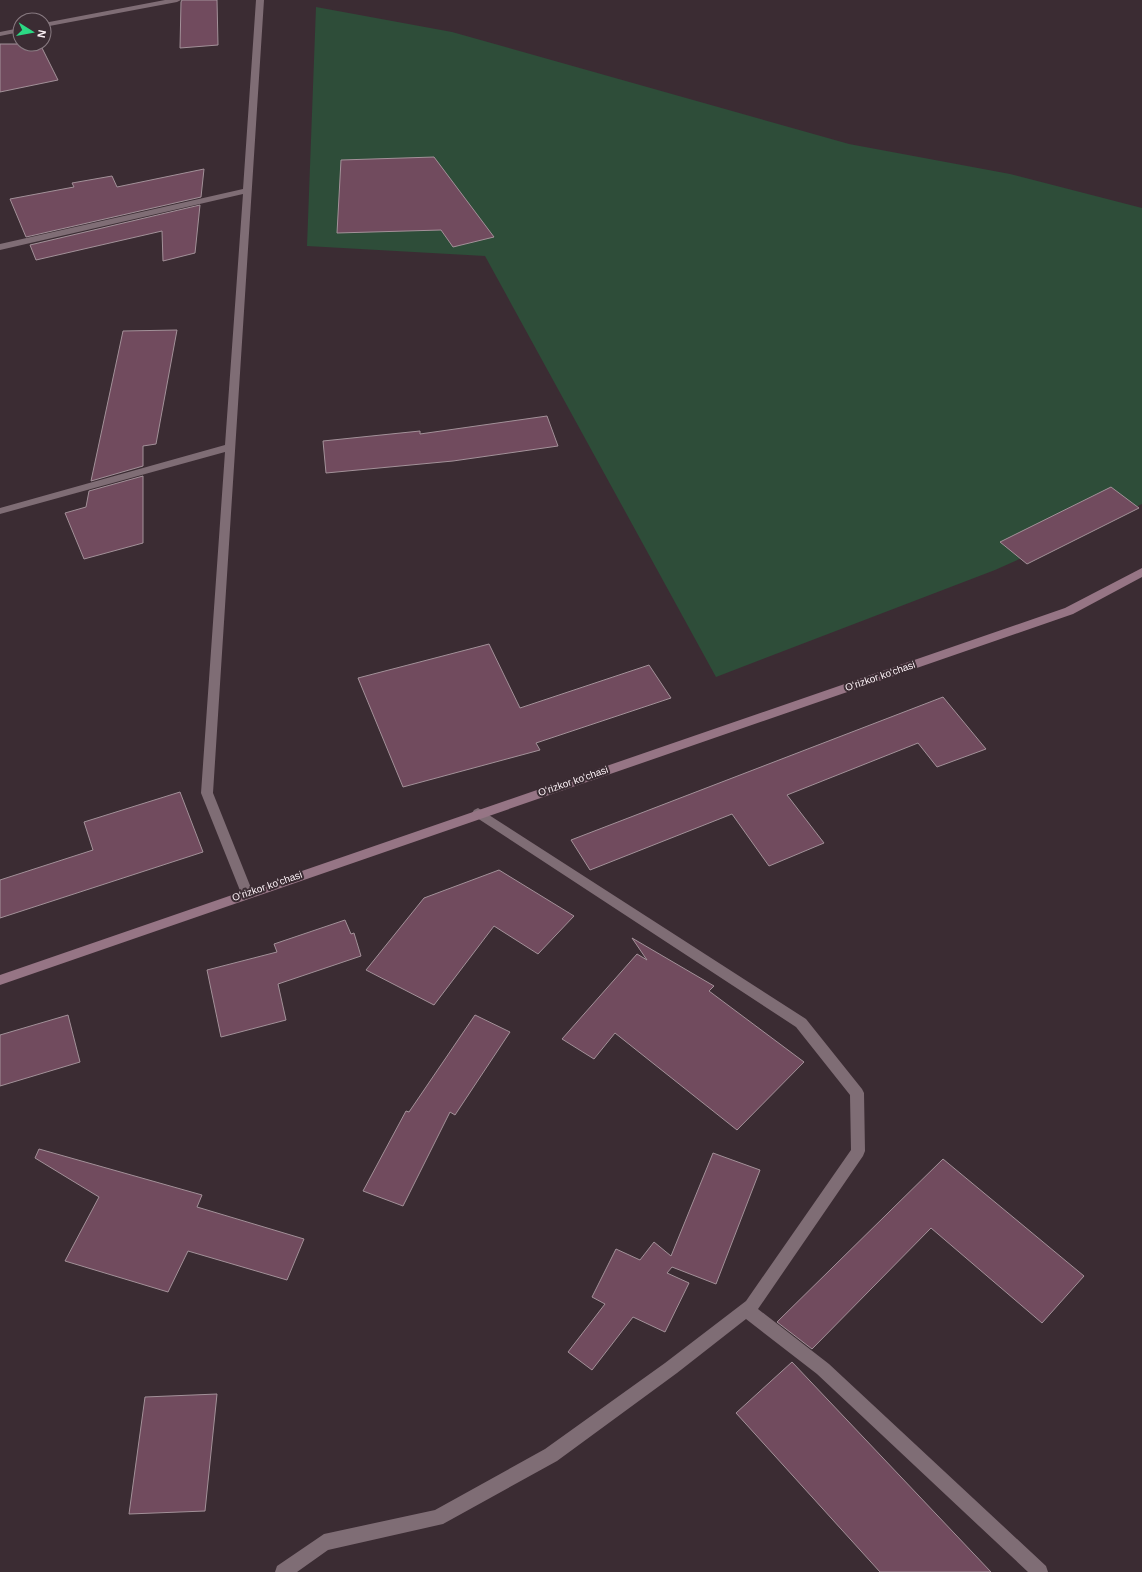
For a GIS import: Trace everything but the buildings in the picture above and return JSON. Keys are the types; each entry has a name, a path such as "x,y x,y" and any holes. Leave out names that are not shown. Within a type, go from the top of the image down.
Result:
{"main road":[{"name":"Oʻrizkor koʻchasi","path":"0,980 1069,610 1142,572"}],"street":[{"path":"52,23 177,0"},
{"path":"248,893 208,793 260,0"},
{"path":"0,34 12,32"},
{"path":"0,247 247,191"},
{"path":"0,511 231,447"},
{"path":"478,814 801,1023 857,1093 858,1151 748,1311 823,1369 1040,1572"},
{"path":"283,1572 324,1542 437,1518 552,1455 671,1368 752,1306"}],"green space":[{"path":"316,7 452,32 849,144 1010,174 1142,208 1142,504 995,570 716,677 485,256 307,246"}]}
